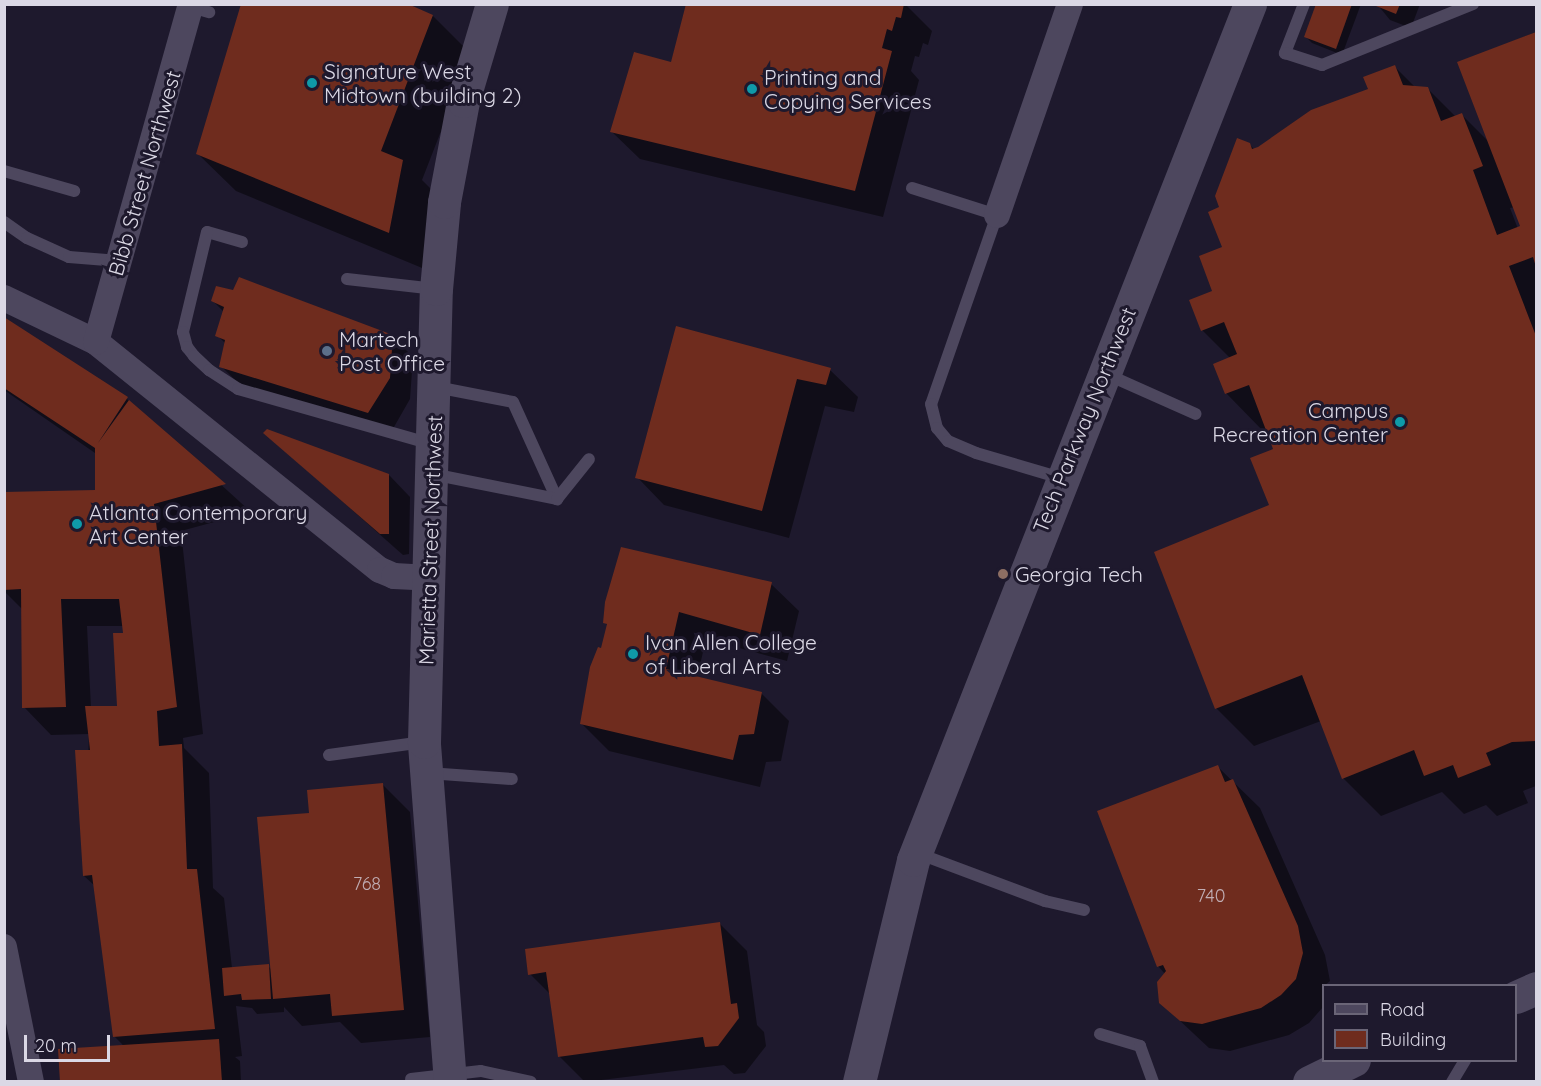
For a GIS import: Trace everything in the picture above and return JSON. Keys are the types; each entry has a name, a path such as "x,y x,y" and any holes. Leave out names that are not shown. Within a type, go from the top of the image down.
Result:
{"street":[{"name":"Marietta Street Northwest","path":"449,1078 425,757 436,289 444,202 463,101 492,4"},
{"path":"997,215 1070,4"},
{"name":"Tech Parkway Northwest","path":"859,1082 916,853 1060,478 1250,4"},
{"name":"Bibb Street Northwest","path":"96,342 197,8"},
{"path":"4,298 96,342 380,570 394,576 430,578"},
{"path":"4,947 31,1082"},
{"path":"1517,995 1536,988"},
{"path":"1309,1082 1350,1062"}],"lane":[{"path":"1304,4 1285,53 1322,65 1473,4"},
{"path":"4,171 74,190"},
{"path":"912,188 997,215 931,404 937,428 948,441 1060,478"},
{"path":"4,222 27,238 69,256 119,261"},
{"path":"242,242 207,232 183,332 187,346 194,356 237,388 433,460 557,499"},
{"path":"347,279 436,289"},
{"path":"1102,373 1196,414"},
{"path":"434,387 513,402 557,499"},
{"path":"557,499 589,459"},
{"path":"329,755 425,757 512,779"},
{"path":"916,853 1045,901 1083,910"},
{"path":"1100,1034 1140,1046 1154,1082"},
{"path":"1452,1082 1464,1062"},
{"path":"411,1079 449,1078 481,1071 531,1082"}],"building":[{"name":"Signature West Midtown (building 2)","path":"241,4 408,4 433,15 381,151 403,160 389,233 196,154"},
{"name":"Printing and Copying Services","path":"686,4 904,4 901,18 896,17 892,31 887,29 882,48 892,51 855,191 610,132 634,52 671,62"},
{"path":"1316,4 1352,4 1336,49 1304,37"},
{"path":"1371,4 1400,4 1396,14"},
{"name":"Campus Recreation Center","path":"1536,32 1536,267 1533,257 1509,266 1536,336 1536,741 1512,742 1486,753 1491,765 1458,778 1453,765 1424,776 1414,750 1342,779 1302,675 1215,709 1154,552 1269,505 1250,458 1273,449 1249,385 1225,394 1213,364 1237,354 1224,322 1201,331 1189,300 1212,291 1199,256 1222,247 1208,212 1219,207 1215,196 1237,138 1250,143 1252,149 1258,147 1311,110 1368,89 1363,77 1395,65 1403,85 1428,87 1441,121 1462,113 1483,166 1473,170 1497,235 1520,226 1457,62"},
{"path":"239,277 393,335 390,378 368,413 219,367 225,340 215,336 224,307 211,301 216,286 233,290"},
{"path":"4,317 128,397 98,443 129,400 226,484 154,504 177,707 157,711 159,746 182,744 187,869 197,869 215,1029 113,1037 92,875 83,876 75,750 90,750 85,706 117,706 113,633 123,633 119,599 61,599 66,707 22,708 21,589 4,590 4,492 95,490 95,448 4,388"},
{"path":"676,326 831,368 826,385 797,379 762,511 635,478"},
{"path":"267,429 389,474 389,534 380,534 263,433"},
{"name":"Ivan Allen College of Liberal Arts","path":"621,547 772,582 760,635 679,612 666,669 762,692 754,734 739,735 733,760 580,724 590,667 598,647 601,648 607,624 603,623 605,602"},
{"path":"1218,765 1225,782 1233,779 1298,926 1303,953 1296,979 1281,995 1261,1008 1202,1024 1180,1021 1159,1003 1157,982 1166,971 1163,965 1157,967 1097,811"},
{"path":"383,783 404,1010 332,1016 330,994 273,999 257,817 309,813 307,790"},
{"path":"720,922 731,1004 737,1003 739,1018 718,1046 705,1047 703,1037 558,1057 546,972 528,975 525,949"},
{"path":"269,964 271,999 242,1000 241,994 224,996 222,968"},
{"path":"219,1039 222,1082 60,1082 58,1049"}],"place":[{"name":"Signature West Midtown (building 2)","path":"312,83"},
{"name":"Printing and Copying Services","path":"752,89"},
{"name":"Martech Post Office","path":"327,351"},
{"name":"Campus Recreation Center","path":"1400,422"},
{"name":"Atlanta Contemporary Art Center","path":"77,524"},
{"name":"Georgia Tech","path":"1003,574"},
{"name":"Ivan Allen College of Liberal Arts","path":"633,654"}]}
